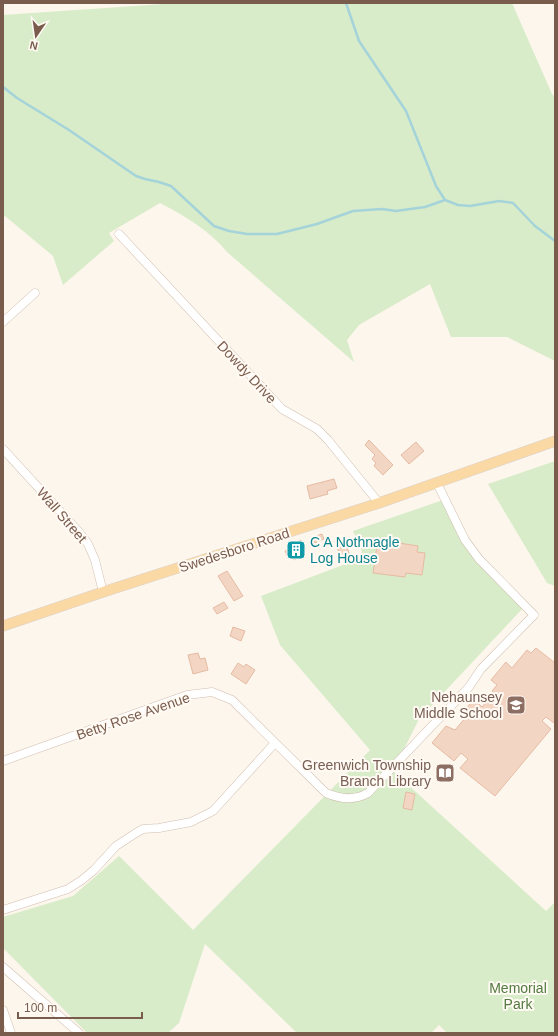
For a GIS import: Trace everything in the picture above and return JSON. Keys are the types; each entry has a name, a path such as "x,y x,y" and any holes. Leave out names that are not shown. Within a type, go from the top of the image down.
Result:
{"main road":[{"name":"Swedesboro Road","path":"3,626 379,503 555,441"}],"street":[{"name":"Dowdy Drive","path":"119,234 282,409 310,424 323,434 379,503"},
{"path":"3,322 35,293"},
{"name":"Wall Street","path":"3,449 79,532 88,544 95,560 104,592"},
{"name":"Betty Rose Avenue","path":"3,761 187,695 212,692 232,700 326,793 348,799 360,797 368,793 469,687 481,669 534,615 479,559 465,540 437,482"},
{"path":"3,910 68,888 88,875 116,846 143,829 159,828 191,822 213,811 275,744"},
{"path":"3,967 79,1033"},
{"path":"3,1010 11,1033"}],"green space":[{"path":"178,3 512,3 552,94 555,97 555,361 507,337 451,337 430,284 359,325 347,340 354,362 227,252 204,230 187,218 160,203 109,233 114,241 63,285 53,256 5,216 3,218 3,15"},
{"path":"555,461 555,586 547,583 488,484"},
{"name":"Memorial Park","path":"443,500 469,550 524,607 419,719 393,771 546,911 555,902 555,1033 447,1033 439,1025 431,1033 297,1033 205,944 179,1023 168,1033 87,1033 3,948 3,917 73,896 119,856 193,930 370,750 280,645 261,596 364,557 353,531"}],"building":[{"path":"369,440 393,465 383,475 374,466 376,463 372,459 375,455 365,445"},
{"path":"416,442 424,451 409,464 401,455"},
{"path":"334,479 337,488 327,491 328,494 310,499 307,486"},
{"path":"322,534 324,539 315,543 313,537"},
{"path":"344,538 349,553 340,556 335,541"},
{"path":"378,538 400,541 399,543 418,546 417,552 425,553 422,575 406,573 405,577 373,573"},
{"name":"C A Nothnagle Log House","path":"301,540 305,549 303,550 304,553 294,560 292,556 288,557 285,551 290,549 288,546"},
{"path":"227,571 243,596 234,601 218,576"},
{"path":"224,602 228,608 217,614 213,608"},
{"path":"233,627 245,631 241,641 230,636"},
{"path":"536,648 555,663 555,722 554,723 546,717 542,721 551,729 495,796 460,768 468,759 461,753 454,761 432,743 446,726 455,730 466,717 461,715 478,694 481,695 478,703 482,707 494,693 492,691 497,685 491,680 506,662 512,668 527,650 531,653"},
{"path":"198,653 200,659 205,658 208,670 193,674 188,655"},
{"path":"238,663 244,667 246,664 255,670 246,684 231,674"},
{"path":"406,792 415,794 412,810 403,808"}],"waterway":[{"path":"346,3 359,41 406,111 436,186 445,200 458,205 470,206 499,201 513,203 535,226 555,241"},
{"path":"3,87 17,98 69,130 136,176 171,186 214,226 229,231 247,234 277,234 317,224 353,211 382,209 396,211 425,207 445,200"}],"place":[{"name":"C A Nothnagle Log House","path":"296,550"},
{"name":"Nehaunsey Middle School","path":"516,705"},
{"name":"Greenwich Township Branch Library","path":"445,773"}]}
